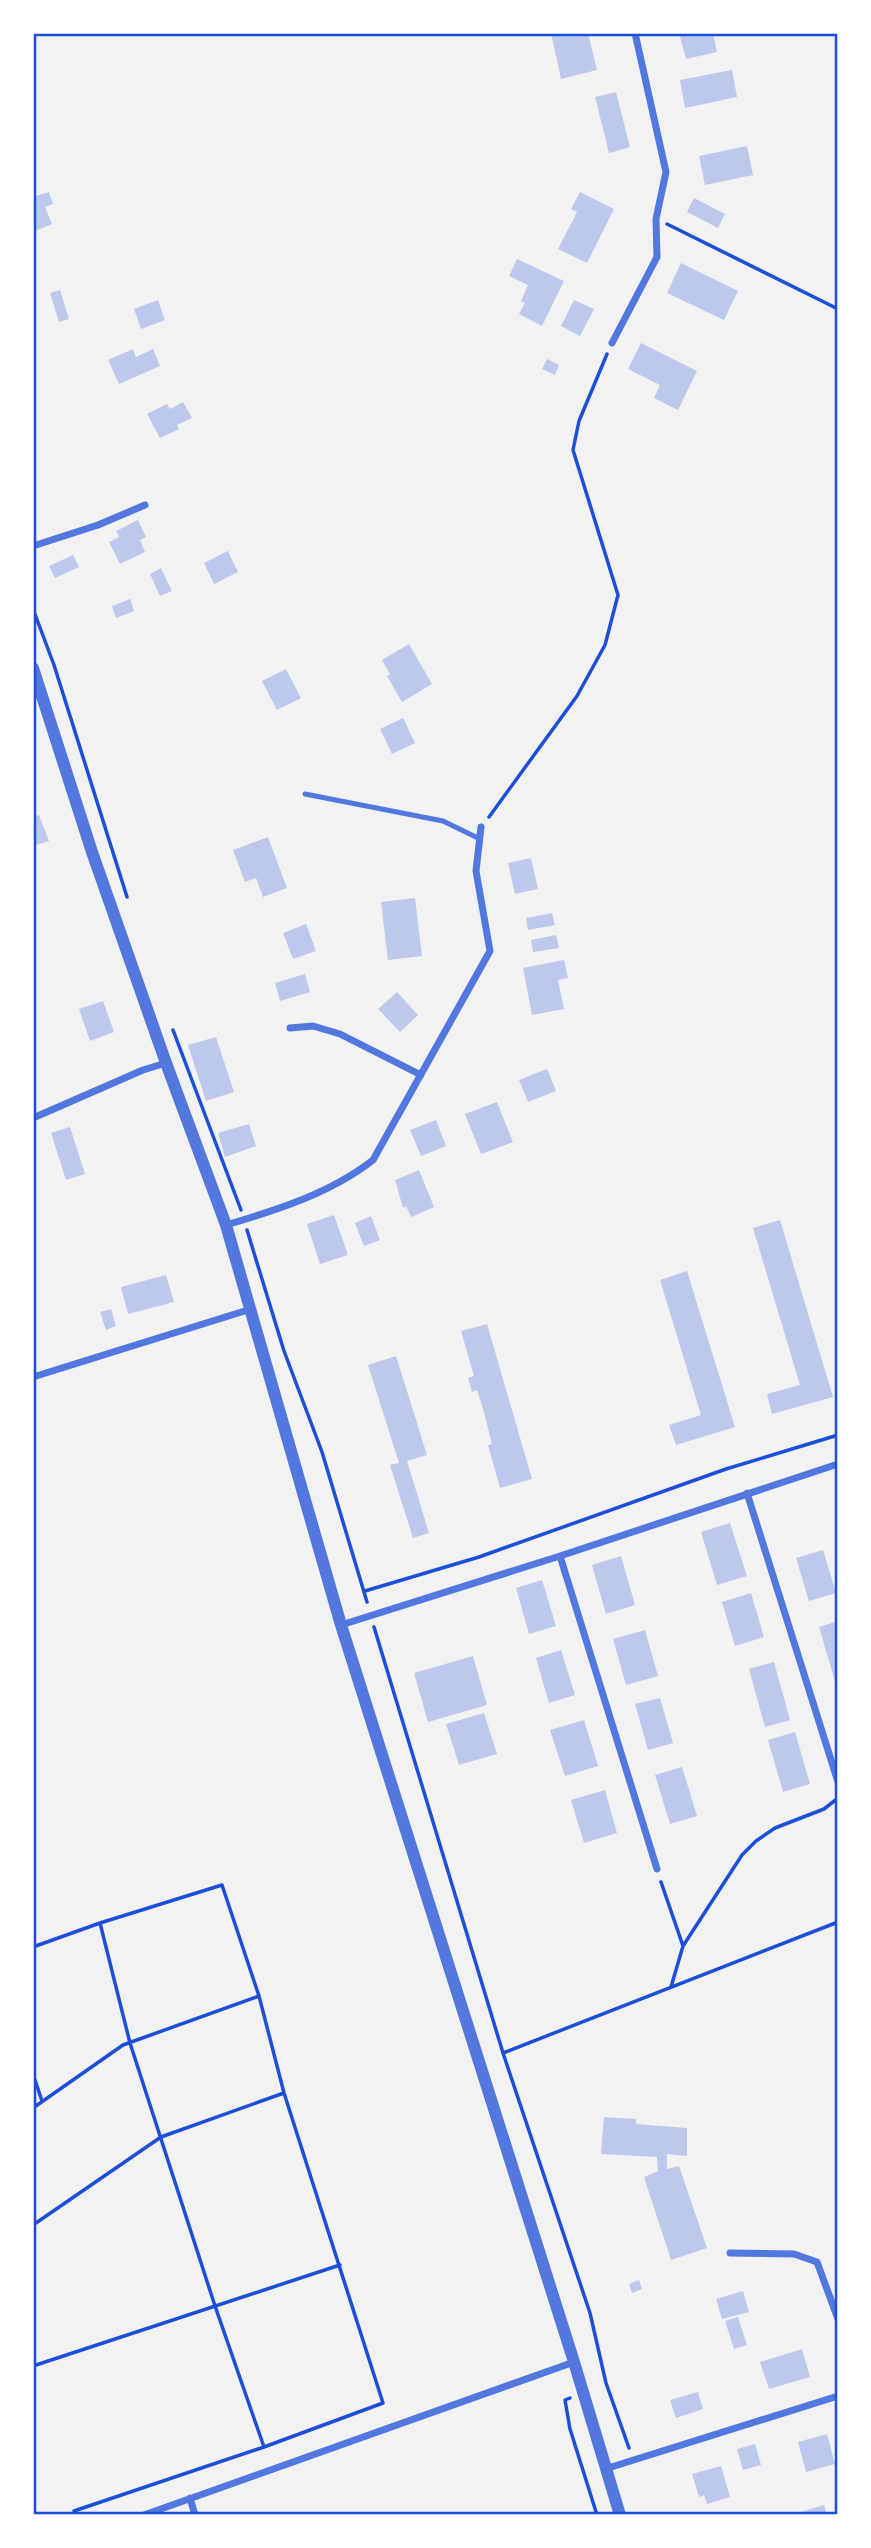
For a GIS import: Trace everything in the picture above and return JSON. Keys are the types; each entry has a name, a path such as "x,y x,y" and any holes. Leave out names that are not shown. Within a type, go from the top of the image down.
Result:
{"street":[{"path":"612,343 657,257 656,219 666,172 635,33"},
{"path":"33,546 98,526 145,505"},
{"path":"33,668 92,852 226,1225 341,1625 620,2515"},
{"path":"226,1225 287,1206 354,1175 373,1160 490,951 489,931 476,871 481,827"},
{"path":"290,1028 313,1026 340,1034 421,1075"},
{"path":"33,1118 142,1070 166,1063"},
{"path":"33,1377 251,1309"},
{"path":"341,1625 838,1464"},
{"path":"747,1493 838,1782"},
{"path":"560,1556 657,1869"},
{"path":"730,2253 794,2254 817,2262 838,2319"},
{"path":"144,2515 574,2362"},
{"path":"605,2469 838,2396"},
{"path":"190,2498 195,2515"}],"lane":[{"path":"305,794 443,821 480,839"}],"path":[{"path":"656,219 838,309"},
{"path":"481,827 577,696 605,645 618,595 573,450 579,421 612,343"},
{"path":"33,609 58,678 127,899"},
{"path":"172,1028 244,1220 284,1351 322,1452 503,2053 590,2313 606,2383 633,2460"},
{"path":"365,1591 479,1557 726,1469 838,1435"},
{"path":"671,1989 683,1946 742,1855 775,1828 824,1809 838,1798"},
{"path":"657,1869 683,1946"},
{"path":"33,1947 222,1885 259,1996 284,2093 383,2403 264,2447 74,2511"},
{"path":"503,2053 838,1922"},
{"path":"100,1923 130,2043 215,2306 264,2447"},
{"path":"33,2108 130,2043 259,1996"},
{"path":"33,2074 42,2101"},
{"path":"33,2225 161,2137 284,2093"},
{"path":"33,2366 340,2265"}],"building":[{"path":"551,33 588,33 597,70 561,79"},
{"path":"679,33 713,33 717,52 686,59"},
{"path":"732,70 737,97 685,108 680,80"},
{"path":"616,92 630,147 609,153 595,97"},
{"path":"747,146 753,175 705,185 699,156"},
{"path":"49,192 53,204 45,207 52,224 35,231 33,197"},
{"path":"580,192 614,209 587,263 558,249 577,212 571,209"},
{"path":"694,198 725,214 718,228 687,212"},
{"path":"517,259 564,281 542,326 519,314 525,303 521,301 528,285 509,276"},
{"path":"681,263 738,291 724,320 667,293"},
{"path":"60,290 69,319 59,322 50,293"},
{"path":"158,300 165,320 141,329 134,309"},
{"path":"574,300 594,309 580,336 561,326"},
{"path":"641,343 697,371 678,410 654,398 660,385 628,369"},
{"path":"133,349 136,357 153,349 160,366 119,384 108,360"},
{"path":"547,359 559,365 555,375 542,369"},
{"path":"183,402 192,418 177,425 179,429 160,438 147,414 167,404 170,409"},
{"path":"138,520 146,537 140,540 145,552 120,564 109,542 119,537 116,531"},
{"path":"228,551 238,572 214,584 204,563"},
{"path":"73,555 79,567 55,578 49,566"},
{"path":"161,568 172,591 160,596 150,574"},
{"path":"130,599 134,611 116,618 112,606"},
{"path":"409,644 432,684 402,702 387,676 390,674 382,660"},
{"path":"286,669 301,698 277,710 262,681"},
{"path":"403,718 415,743 392,754 380,729"},
{"path":"39,815 49,841 33,846 33,817"},
{"path":"268,837 287,888 263,897 256,878 245,882 233,850"},
{"path":"531,858 538,889 515,894 508,863"},
{"path":"415,898 422,956 388,960 381,902"},
{"path":"552,913 555,925 528,930 526,918"},
{"path":"306,924 316,951 293,959 283,933"},
{"path":"556,935 559,948 533,952 531,940"},
{"path":"564,960 568,978 558,980 564,1009 532,1015 523,968"},
{"path":"305,974 310,992 280,1001 275,983"},
{"path":"397,992 418,1015 400,1032 378,1009"},
{"path":"103,1001 114,1032 90,1041 79,1009"},
{"path":"216,1037 234,1092 206,1101 188,1045"},
{"path":"547,1069 556,1091 528,1102 519,1080"},
{"path":"497,1102 513,1142 481,1154 465,1114"},
{"path":"436,1120 446,1146 421,1156 410,1130"},
{"path":"249,1124 256,1146 225,1157 218,1133"},
{"path":"70,1127 85,1174 66,1180 51,1133"},
{"path":"419,1170 434,1207 411,1217 406,1206 403,1208 395,1180"},
{"path":"334,1215 348,1255 320,1264 307,1224"},
{"path":"371,1216 380,1240 364,1246 355,1223"},
{"path":"780,1220 833,1397 772,1414 767,1394 800,1385 753,1228"},
{"path":"687,1271 735,1427 676,1445 669,1425 701,1415 660,1280"},
{"path":"166,1275 174,1302 128,1314 121,1287"},
{"path":"111,1309 116,1326 106,1330 100,1312"},
{"path":"487,1324 532,1479 500,1488 488,1445 492,1444 483,1409 477,1390 472,1392 468,1378 474,1376 461,1331"},
{"path":"396,1356 427,1455 407,1461 429,1533 413,1538 390,1465 399,1463 368,1365"},
{"path":"730,1523 747,1576 717,1585 701,1532"},
{"path":"823,1550 836,1593 809,1601 796,1558"},
{"path":"621,1556 635,1605 606,1614 592,1565"},
{"path":"542,1580 556,1626 529,1634 516,1588"},
{"path":"751,1593 764,1637 735,1646 722,1602"},
{"path":"838,1621 838,1688 837,1688 819,1627"},
{"path":"645,1630 658,1676 626,1685 613,1639"},
{"path":"561,1650 575,1695 549,1703 536,1658"},
{"path":"473,1656 487,1705 428,1722 414,1673"},
{"path":"774,1662 790,1720 765,1727 749,1669"},
{"path":"660,1698 673,1743 648,1750 635,1704"},
{"path":"484,1713 497,1754 459,1765 446,1724"},
{"path":"584,1720 598,1766 565,1776 550,1730"},
{"path":"795,1732 810,1784 783,1792 768,1740"},
{"path":"682,1767 697,1816 670,1824 655,1775"},
{"path":"605,1790 617,1833 584,1843 571,1800"},
{"path":"604,2117 636,2119 636,2124 687,2128 687,2156 667,2154 667,2169 679,2166 707,2248 671,2260 644,2177 658,2171 657,2157 601,2154"},
{"path":"639,2280 642,2289 632,2293 629,2284"},
{"path":"743,2291 749,2312 722,2319 716,2299"},
{"path":"738,2317 747,2345 734,2349 725,2321"},
{"path":"802,2349 810,2377 769,2389 760,2362"},
{"path":"698,2392 703,2409 676,2418 670,2400"},
{"path":"827,2434 835,2464 806,2472 798,2442"},
{"path":"755,2444 761,2465 743,2470 737,2449"},
{"path":"721,2466 730,2497 707,2504 704,2495 699,2497 692,2474"},
{"path":"824,2505 827,2515 794,2515 794,2514"}]}
